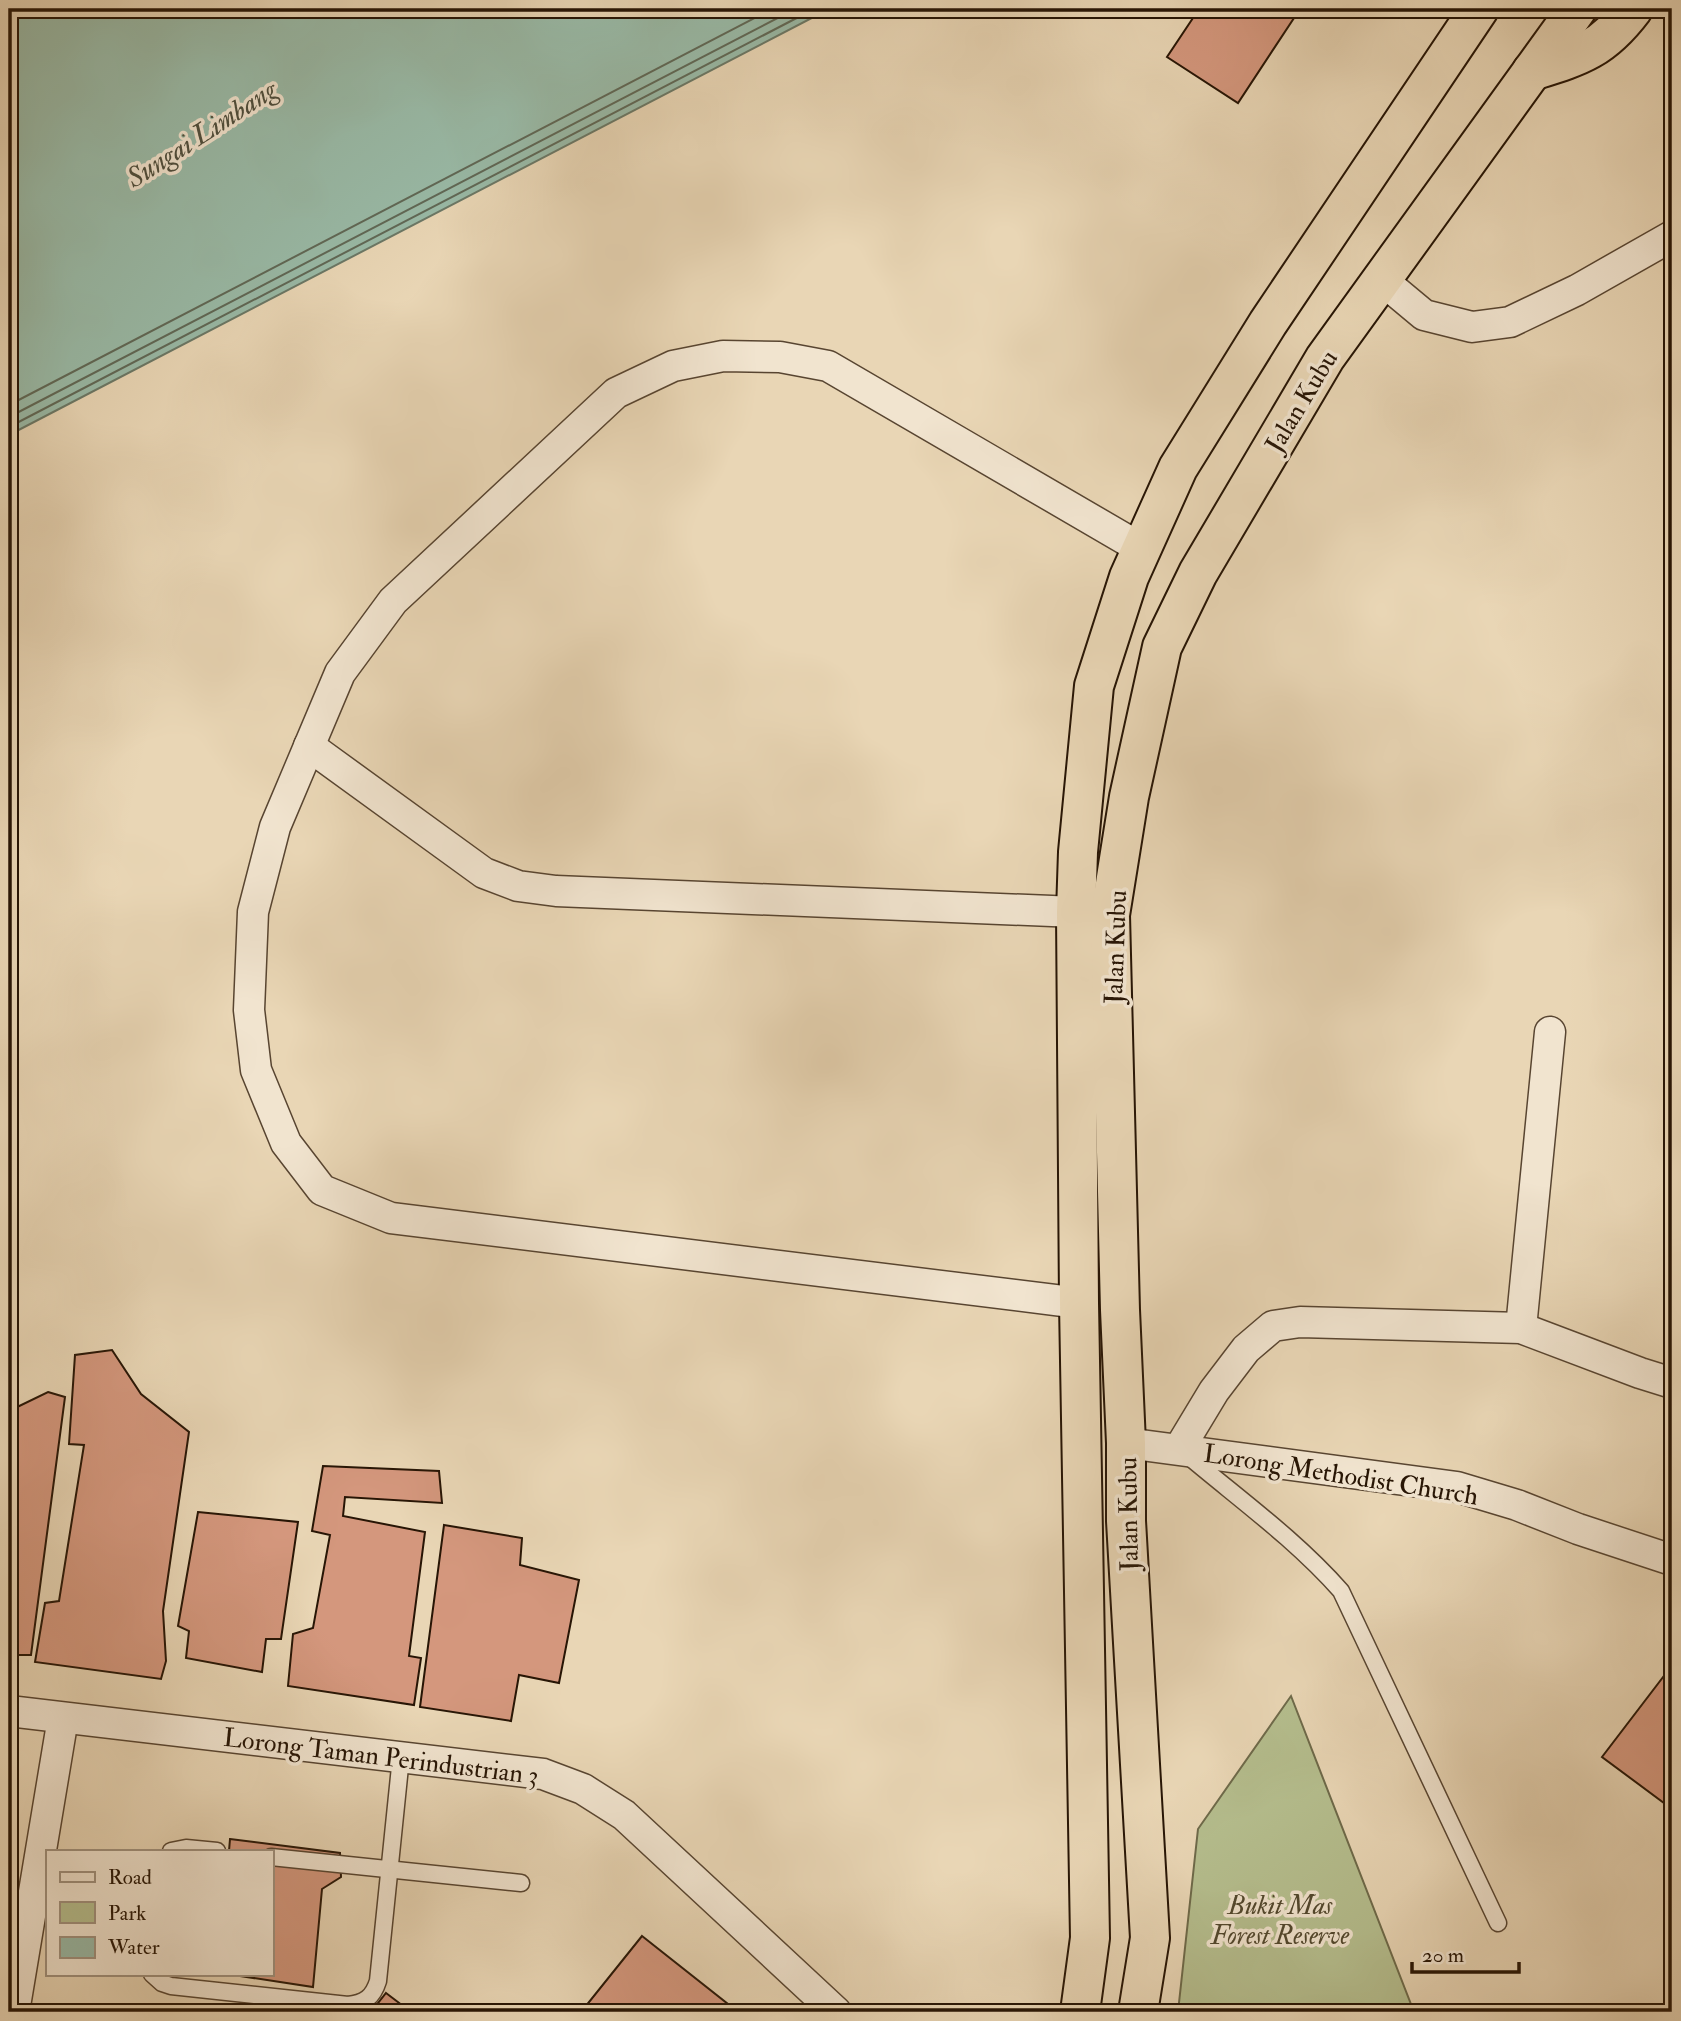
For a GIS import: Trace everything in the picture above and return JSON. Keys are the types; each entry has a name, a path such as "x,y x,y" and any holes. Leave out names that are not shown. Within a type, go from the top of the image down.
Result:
{"highway":[{"name":"Jalan Kubu","path":"1082,2000 1090,1938 1079,1303 1076,912 1077,852 1094,686 1129,577 1178,468 1261,334 1479,9"},
{"name":"Jalan Kubu","path":"1138,2012 1150,1938 1126,1521 1110,915 1129,797 1162,647 1198,573 1325,358 1577,9"},
{"path":"1532,71 1583,55 1617,30 1633,9"},
{"path":"1055,2012 1082,2000"}],"street":[{"path":"1382,280 1424,315 1472,327 1510,322 1577,290 1672,236"},
{"path":"1079,1303 391,1218 322,1189 286,1143 256,1070 249,1010 253,912 275,827 340,673 393,601 616,393 673,366 723,356 780,357 828,366 1142,549"},
{"path":"309,746 484,873 517,886 556,891 1076,912"},
{"path":"1521,1328 1550,1032"},
{"path":"1179,1449 1214,1391 1246,1349 1273,1326 1300,1322 1521,1328 1672,1383"},
{"name":"Lorong Methodist Church","path":"1126,1443 1457,1487 1517,1505 1578,1529 1672,1560"},
{"name":"Lorong Taman Perindustrian 3","path":"9,1711 543,1774 583,1789 624,1815 836,2012"},
{"path":"13,2012 63,1718"}],"lane":[{"path":"1179,1449 1284,1535 1341,1591 1498,1923"},
{"path":"154,1976 171,1986 348,2005 368,1999 375,1991 378,1981 401,1757"},
{"path":"177,1850 207,1850"},
{"path":"273,1857 521,1883"}],"green space":[{"name":"Bukit Mas Forest Reserve","path":"1291,1696 1414,2012 1178,2012 1198,1829"}],"water":[{"name":"Sungai Limbang","path":"9,9 829,9 9,435"}],"building":[{"path":"1199,9 1280,9 1294,18 1238,103 1167,57"},
{"path":"112,1350 141,1394 189,1432 163,1611 166,1661 161,1679 35,1662 45,1603 59,1601 84,1445 69,1444 75,1355"},
{"path":"48,1392 65,1397 31,1655 9,1655 9,1411"},
{"path":"323,1466 439,1471 442,1503 345,1497 343,1516 425,1532 409,1656 421,1658 414,1705 288,1686 293,1634 313,1628 330,1535 312,1531"},
{"path":"198,1512 298,1522 281,1639 266,1639 262,1672 186,1658 189,1631 178,1626"},
{"path":"444,1525 522,1538 520,1565 579,1580 559,1683 519,1675 511,1721 420,1707"},
{"path":"1670,1668 1672,1670 1672,1809 1602,1757"},
{"path":"230,1839 340,1853 341,1877 322,1889 313,1987 240,1976 273,1976 273,1850 229,1850"},
{"path":"642,1936 733,2008 730,2012 581,2012"},
{"path":"386,1993 411,2012 371,2012"}]}
